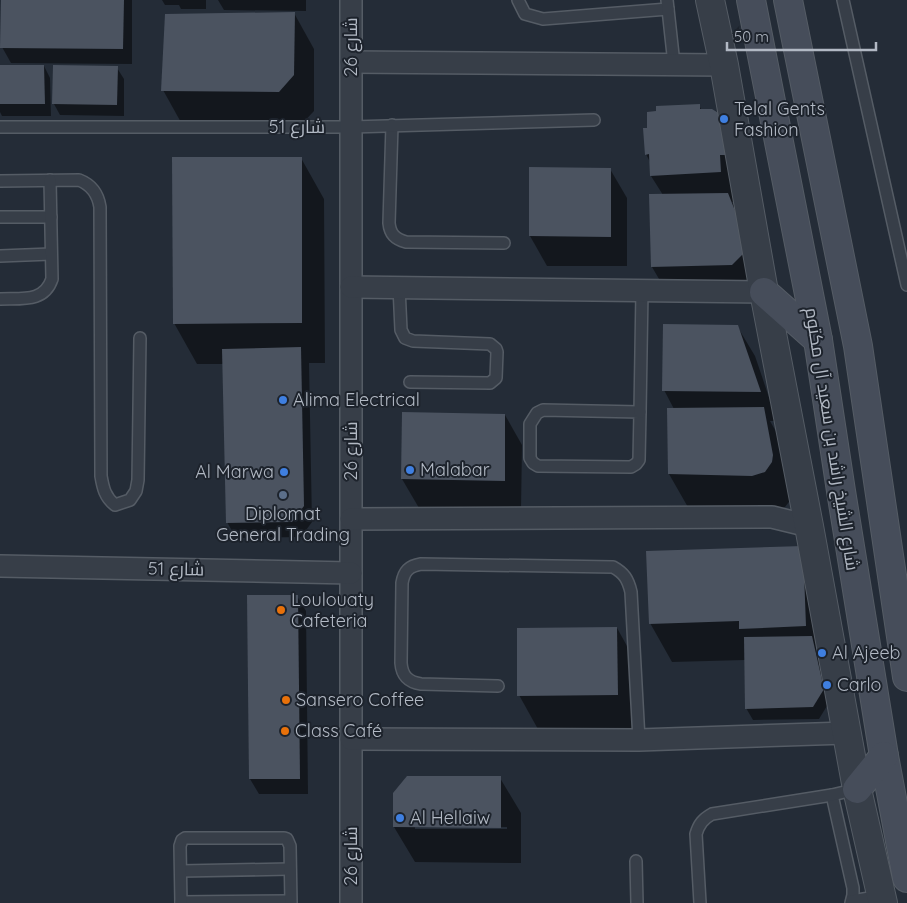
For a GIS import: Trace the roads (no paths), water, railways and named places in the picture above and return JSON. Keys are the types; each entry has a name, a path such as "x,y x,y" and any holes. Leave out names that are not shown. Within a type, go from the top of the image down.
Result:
{"main road":[{"name":"شارع الشيخ راشد بن سعيد آل مكتوم","path":"751,0 818,340 884,756 907,878"},
{"path":"788,0 858,346 907,677"},
{"path":"764,292 818,340"},
{"path":"844,792 884,756"}],"street":[{"name":"شارع 26","path":"351,0 351,903"},
{"path":"710,0 724,65 846,734 844,792 882,899"},
{"path":"351,62 724,65"},
{"path":"351,287 764,292"},
{"path":"351,519 772,517 809,526"},
{"name":"شارع 51","path":"0,566 351,573"},
{"path":"351,738 639,740 846,734"}],"lane":[{"path":"518,0 525,14 543,19 667,5 674,64"},
{"path":"843,0 907,285"},
{"name":"شارع 51","path":"0,127 351,127 594,120"},
{"path":"392,126 389,223 394,237 406,242 504,243"},
{"path":"0,299 30,298 48,289 52,279 50,180"},
{"path":"0,181 79,180 85,182 99,198 101,476 104,493 115,505 130,500 136,491 138,480 140,338"},
{"path":"0,217 51,217"},
{"path":"0,256 51,254"},
{"path":"399,287 401,330 408,341 490,344 497,352 496,378 490,384 410,382"},
{"path":"640,412 543,410 537,413 530,424 530,458 538,466 631,467 639,460 640,412 642,290"},
{"path":"498,686 422,684 413,683 406,679 401,663 403,576 407,569 413,565 421,564 613,567 622,572 628,581 631,592 639,740"},
{"path":"700,903 696,834 698,826 704,819 712,814 844,792 853,888 852,902 882,899"},
{"path":"185,838 284,838 289,842 290,869 290,902 181,903 180,843 185,838"},
{"path":"636,861 637,903"},
{"path":"180,871 290,869"}],"place":[{"name":"Telal Gents Fashion","path":"724,119"},
{"name":"Alima Electrical","path":"283,400"},
{"name":"Malabar","path":"410,470"},
{"name":"Al Marwa","path":"284,472"},
{"name":"Diplomat General Trading","path":"283,495"},
{"name":"Loulouaty Cafeteria","path":"281,610"},
{"name":"Al Ajeeb","path":"822,653"},
{"name":"Carlo","path":"827,685"},
{"name":"Sansero Coffee","path":"286,700"},
{"name":"Class Café","path":"285,731"},
{"name":"Al Hellaiw","path":"400,818"}]}
